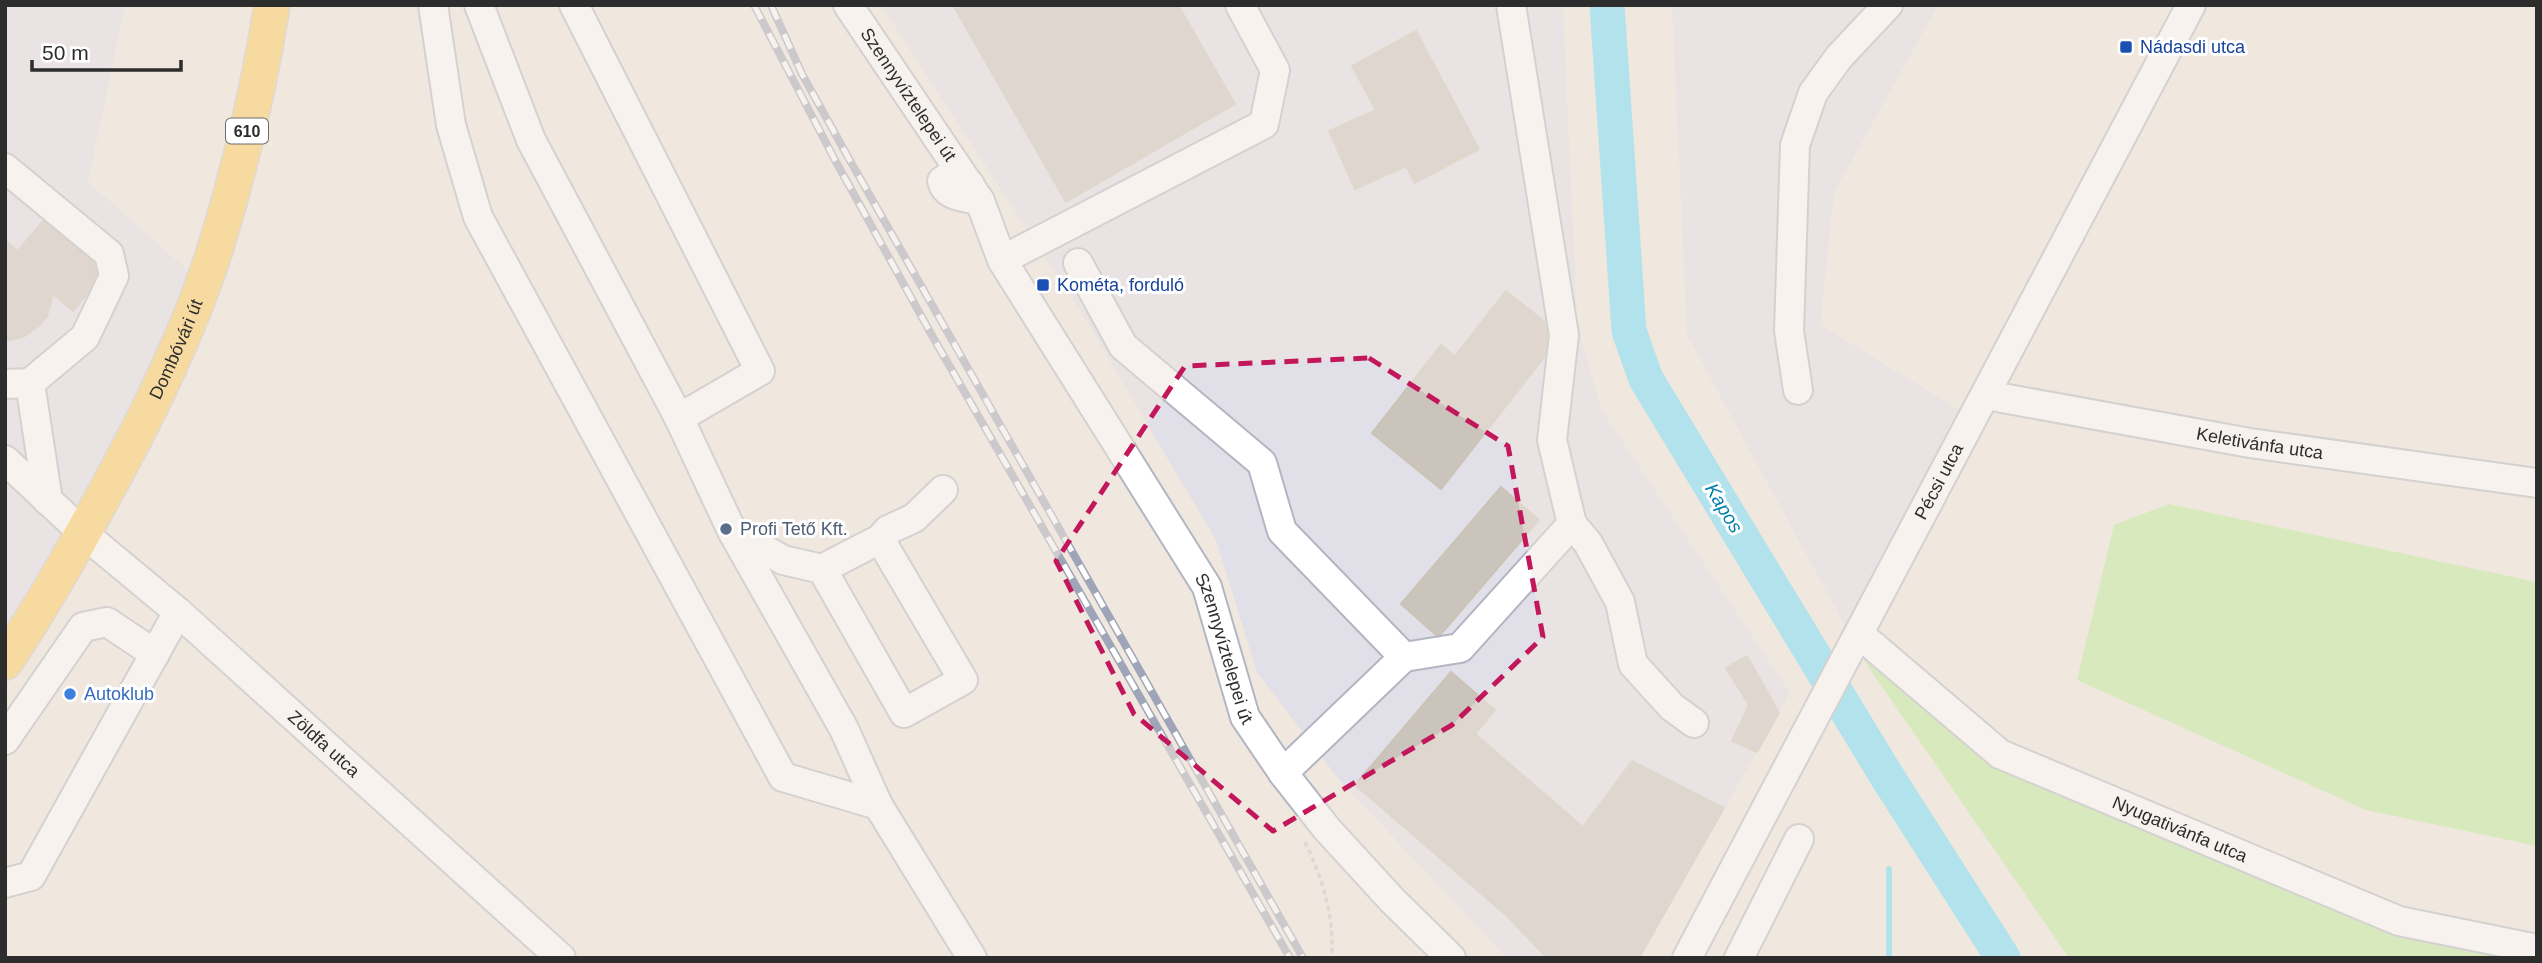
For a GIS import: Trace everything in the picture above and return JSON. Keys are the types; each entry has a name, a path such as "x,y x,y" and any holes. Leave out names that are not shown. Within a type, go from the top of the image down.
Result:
{"main road":[{"name":"Dombóvári út","path":"5,662 38,612 83,533 161,385 213,254 246,136 272,5"}],"street":[{"path":"433,5 451,125 478,217 783,777 878,805"},
{"path":"479,5 531,140 679,418 732,531 844,729 878,805 972,958"},
{"path":"574,5 760,371 679,418"},
{"name":"Szennyvíztelepei út","path":"848,5 975,193 1002,260 1207,587 1245,717 1283,773 1327,829 1392,900 1451,958"},
{"path":"1002,260 1264,124 1275,70 1240,5"},
{"path":"1511,5 1564,335 1552,440 1572,524 1588,543 1620,602 1633,664 1672,707 1694,723"},
{"path":"1798,390 1788,331 1795,145 1813,93 1839,57 1888,5"},
{"name":"Pécsi utca","path":"1687,958 2191,5"},
{"path":"5,168 109,254 114,276 85,337 18,384 48,501"},
{"path":"1078,263 1123,346 1262,463 1282,531 1404,657"},
{"name":"Keletivánfa utca","path":"1986,395 2250,443 2537,483"},
{"name":"Zöldfa utca","path":"5,460 83,533 178,612 561,958"},
{"path":"732,531 783,560 822,569 880,539 888,530 914,518 943,490"},
{"path":"1283,773 1404,657 1460,648 1572,524"},
{"path":"822,569 904,713 963,680 880,539"},
{"path":"5,883 31,876 178,612"},
{"path":"5,740 83,627 107,622 155,654"},
{"name":"Nyugativánfa utca","path":"1853,645 2000,754 2399,921 2537,949"},
{"path":"1739,958 1799,839"}],"path":[{"path":"1301,834 1320,874 1332,918 1332,958"}],"highlighted area":[{"path":"1369,358 1508,446 1543,637 1452,725 1273,831 1134,714 1056,561 1185,366"}],"shaded area":[{"path":"5,5 125,5 88,182 206,286 93,543 5,679"},
{"path":"881,5 1563,5 1577,323 1601,409 1790,693 1640,958 1507,958 1340,781 1257,672 1216,540 1080,311"},
{"path":"1672,5 1938,5 1834,193 1820,325 1983,424 1863,659 1687,335"}],"green space":[{"path":"2169,504 2537,582 2537,846 2366,810 2077,680 2114,525"},
{"path":"1863,659 1996,765 2537,958 2069,958"}],"building":[{"path":"953,5 1178,5 1235,104 1066,202"},
{"path":"1416,31 1479,149 1415,183 1406,166 1355,189 1329,131 1376,110 1352,66"},
{"path":"43,221 94,263 97,274 87,294 73,311 53,294 47,316 40,325 23,337 5,341 5,240 18,251"},
{"path":"1506,291 1545,322 1545,356 1441,489 1372,433 1441,345 1455,356"},
{"path":"1501,487 1539,520 1441,634 1436,635 1401,604"},
{"path":"1747,656 1779,713 1757,752 1732,741 1749,705 1726,668"},
{"path":"1451,672 1495,710 1475,734 1583,827 1632,761 1724,808 1639,958 1547,958 1506,915 1355,785"}],"waterway":[{"name":"Kapos","path":"1607,5 1629,331 1646,379 1886,775 2003,958"},
{"path":"1889,869 1889,958"}],"railway":[{"path":"754,5 835,160 934,339 1290,958"},
{"path":"771,5 802,74 848,157 1303,958"}],"place":[{"name":"Nádasdi utca","path":"2126,47"},
{"name":"Kométa, forduló","path":"1043,285"},
{"name":"Profi Tető Kft.","path":"726,529"},
{"name":"Autoklub","path":"70,694"}]}
